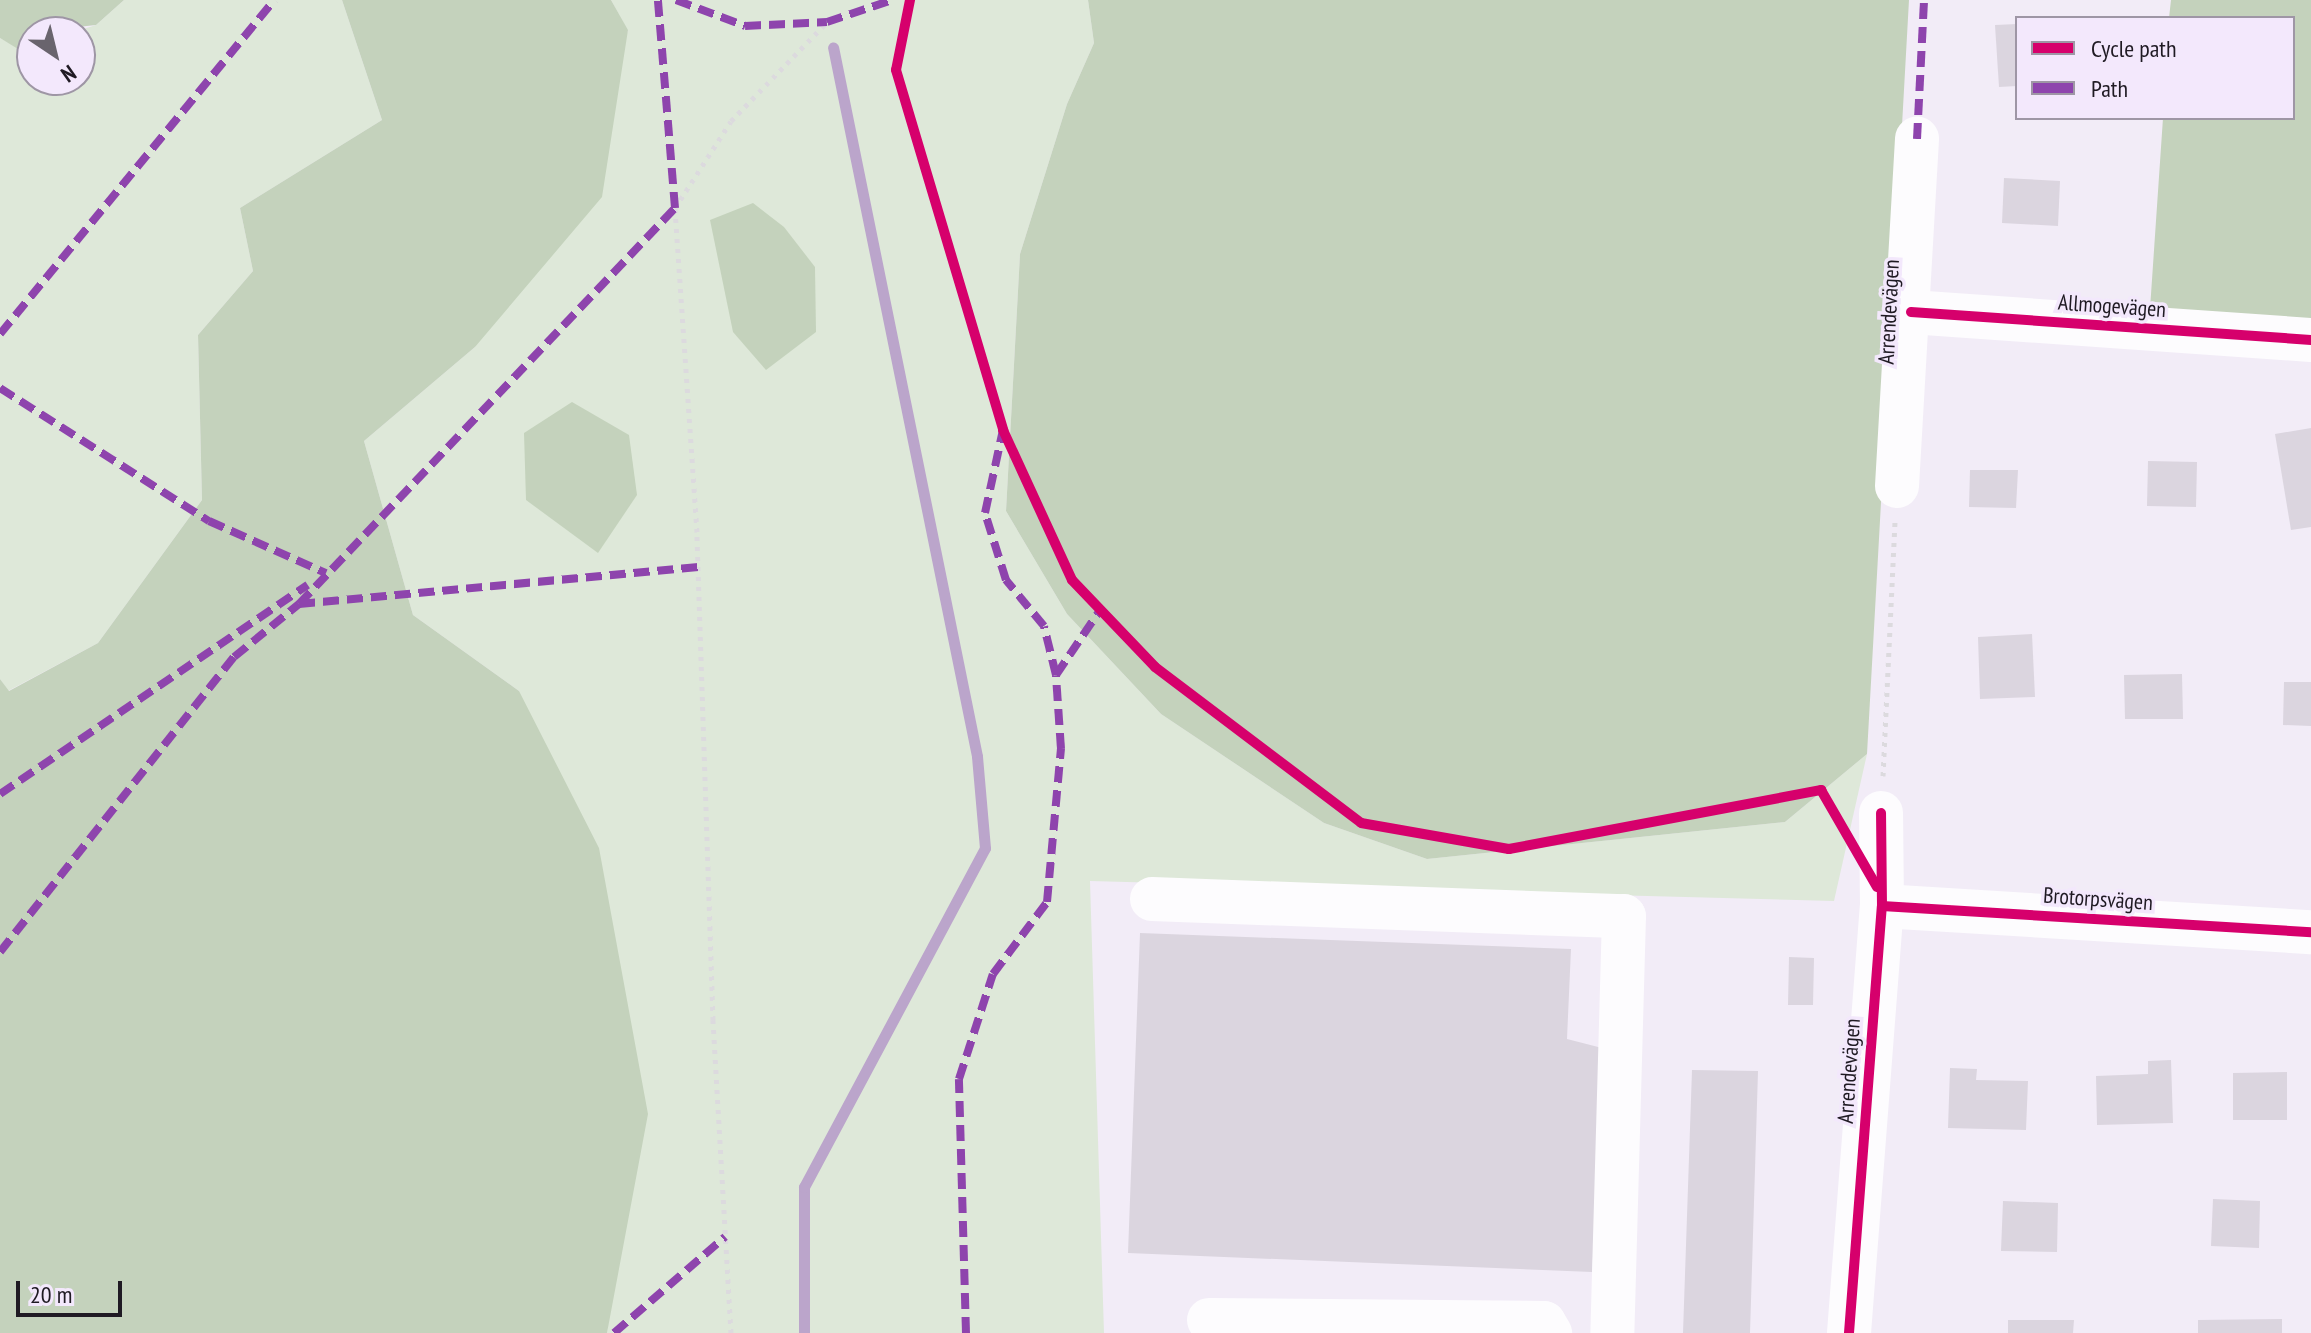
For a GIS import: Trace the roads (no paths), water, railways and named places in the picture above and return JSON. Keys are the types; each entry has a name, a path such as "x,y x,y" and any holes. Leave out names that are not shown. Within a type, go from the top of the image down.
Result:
{"street":[{"name":"Arrendevägen","path":"1897,486 1911,312 1917,139"},
{"name":"Allmogevägen","path":"1911,312 2311,340"},
{"name":"Arrendevägen","path":"1849,1333 1882,906 1881,813"},
{"path":"1152,899 1624,916 1612,1333"},
{"name":"Brotorpsvägen","path":"1882,906 2311,932"},
{"path":"1209,1320 1544,1323 1550,1333"}],"waterway":[{"path":"804,1333 804,1187 985,848 977,756 833,47"}]}
